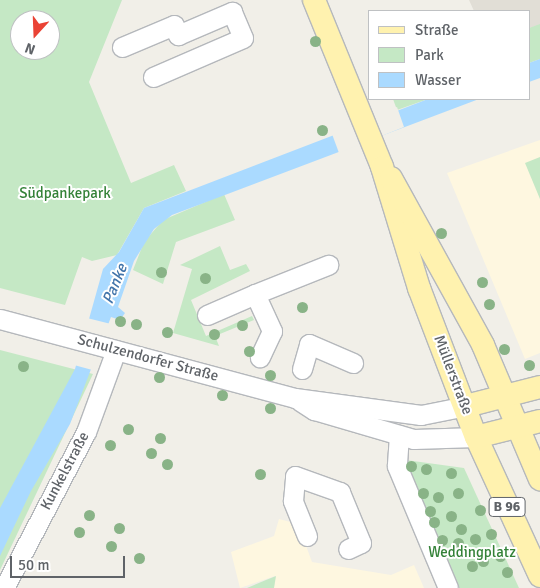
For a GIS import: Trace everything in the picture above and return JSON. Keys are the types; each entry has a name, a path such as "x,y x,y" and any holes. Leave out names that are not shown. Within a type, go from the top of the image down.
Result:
{"main road":[{"name":"Müllerstraße","path":"314,0 382,168 419,288 466,406 476,437 540,576"},
{"name":"Müllerstraße","path":"382,168 407,201 451,284 504,396 540,479"},
{"path":"466,406 540,387"},
{"path":"476,437 540,421"}],"street":[{"path":"122,47 174,25 178,35 232,12 246,22 243,38 153,77"},
{"path":"207,315 253,299 328,265"},
{"path":"253,299 272,331 263,349"},
{"name":"Schulzendorfer Straße","path":"0,319 295,398 421,415 466,406"},
{"path":"302,369 309,344 352,363"},
{"name":"Kunkelstraße","path":"4,588 86,432 111,348"},
{"name":"Schulzendorfer Straße","path":"295,398 314,410 399,435 447,442 476,437"},
{"path":"399,435 397,466 448,588"},
{"path":"307,536 293,500 295,476 340,492 361,543 348,549"}],"shaded area":[{"path":"469,0 540,0 540,25 530,28 530,10 474,10"},
{"path":"540,140 540,353 525,359 447,173"},
{"path":"279,519 298,524 312,562 391,575 414,565 424,588 274,588 275,576 240,588 231,552 274,536"}],"green space":[{"name":"Südpankepark","path":"0,0 122,0 89,82 131,183 174,165 186,191 144,208 117,255 92,261 82,257 65,305 0,288"},
{"path":"540,24 540,59 530,63 530,28"},
{"path":"393,100 425,100 397,110"},
{"path":"540,157 540,199 525,163"},
{"path":"224,194 235,220 176,242 163,284 133,270 144,242 163,220"},
{"path":"220,246 230,270 246,264 250,271 191,300 206,336 252,316 254,320 215,336 219,346 173,333 192,269 180,265"},
{"path":"0,350 93,374 0,570"},
{"name":"Weddingplatz","path":"406,460 464,468 519,588 456,588"},
{"path":"276,576 274,588 247,588 266,580"}],"water":[{"path":"540,59 540,78 530,82 530,63"},
{"name":"Panke","path":"425,100 476,100 172,215 154,229 134,261 118,307 125,313 120,320 111,317 70,424 31,491 0,556 0,508 75,369 103,269 119,252 144,208"}],"pier":[{"path":"397,107 404,127 339,153 332,134"},
{"path":"87,318 111,324 96,371 74,365"}]}
